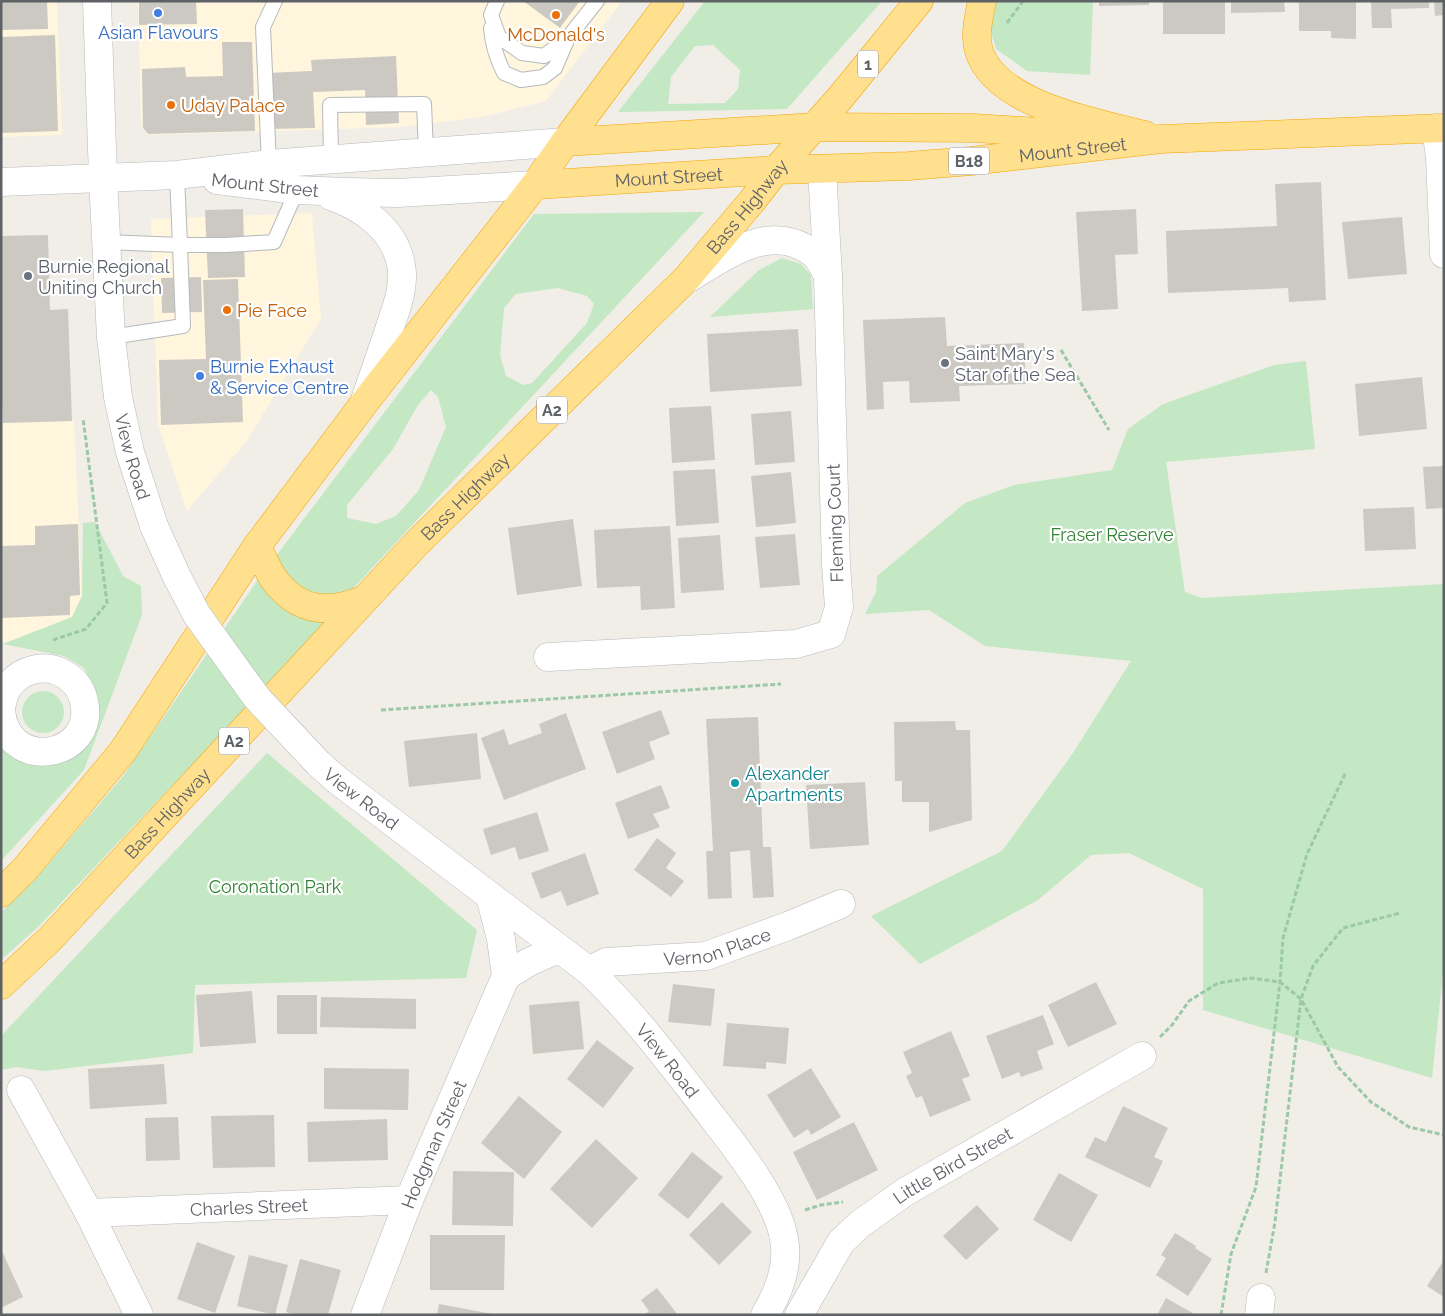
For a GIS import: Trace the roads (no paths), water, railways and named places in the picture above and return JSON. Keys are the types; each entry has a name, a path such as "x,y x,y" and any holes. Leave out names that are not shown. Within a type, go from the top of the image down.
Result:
{"highway":[{"path":"1,893 25,869 123,751 257,546 364,402 535,185 670,1"},
{"name":"Bass Highway","path":"1,985 50,939 417,543 687,278 919,1"},
{"path":"982,1 977,37 979,51 987,66 1009,88 1027,99 1050,109 1161,140"},
{"name":"Mount Street","path":"565,142 815,127 974,128 1161,140"},
{"name":"Fleming Court","path":"815,127 822,169"},
{"name":"Mount Street","path":"535,185 776,170 909,166 1161,140 1440,128"},
{"path":"257,546 273,577 285,592 297,601 317,608 330,609 350,606 363,600"}],"street":[{"name":"View Road","path":"97,1 111,338 118,397 130,452 154,526 177,577 197,615 258,698 318,763 337,780 558,949 590,971 613,994 639,1025 720,1127 756,1178 779,1219 785,1241 784,1273 768,1310"},
{"path":"1440,128 1444,254"},
{"name":"Mount Street","path":"1,182 177,175 269,164 565,142"},
{"name":"Fleming Court","path":"548,657 796,644 831,634 839,607 836,565 828,276 822,169"},
{"name":"Mount Street","path":"177,175 306,191 398,193 535,185"},
{"path":"306,191 346,201 375,220 395,244 402,266 402,280 398,299 364,402"},
{"path":"687,278 740,249 756,243 773,240 785,240 810,251 828,276"},
{"path":"490,896 501,939 506,976 529,962 558,949"},
{"name":"Vernon Place","path":"590,971 606,962 706,956 841,904"},
{"name":"Hodgman Street","path":"364,1315 409,1200 506,976"},
{"name":"Little Bird Street","path":"768,1310 798,1315 841,1242 860,1224 905,1192 1142,1056"},
{"path":"21,1090 88,1213 139,1315"},
{"name":"Charles Street","path":"88,1213 409,1200"}],"lane":[{"path":"269,164 263,27 275,1"},
{"path":"497,1 491,15 492,37 497,57 504,73 521,80 543,78 555,68 567,39"},
{"path":"491,15 499,37 522,54 544,56 567,39 597,1"},
{"path":"331,159 330,105 424,104 426,153"},
{"path":"111,338 183,326 177,175"},
{"path":"106,242 226,245 274,242 306,191"}],"place":[{"name":"Asian Flavours","path":"158,13"},
{"name":"McDonald's","path":"556,15"},
{"name":"Uday Palace","path":"171,105"},
{"name":"Burnie Regional Uniting Church","path":"28,276"},
{"name":"Pie Face","path":"227,310"},
{"name":"Saint Mary's Star of the Sea","path":"945,363"},
{"name":"Burnie Exhaust & Service Centre","path":"200,376"},
{"name":"Alexander Apartments","path":"735,783"}],"park label":[{"name":"Fraser Reserve","path":"1112,534"},
{"name":"Coronation Park","path":"275,886"}]}
